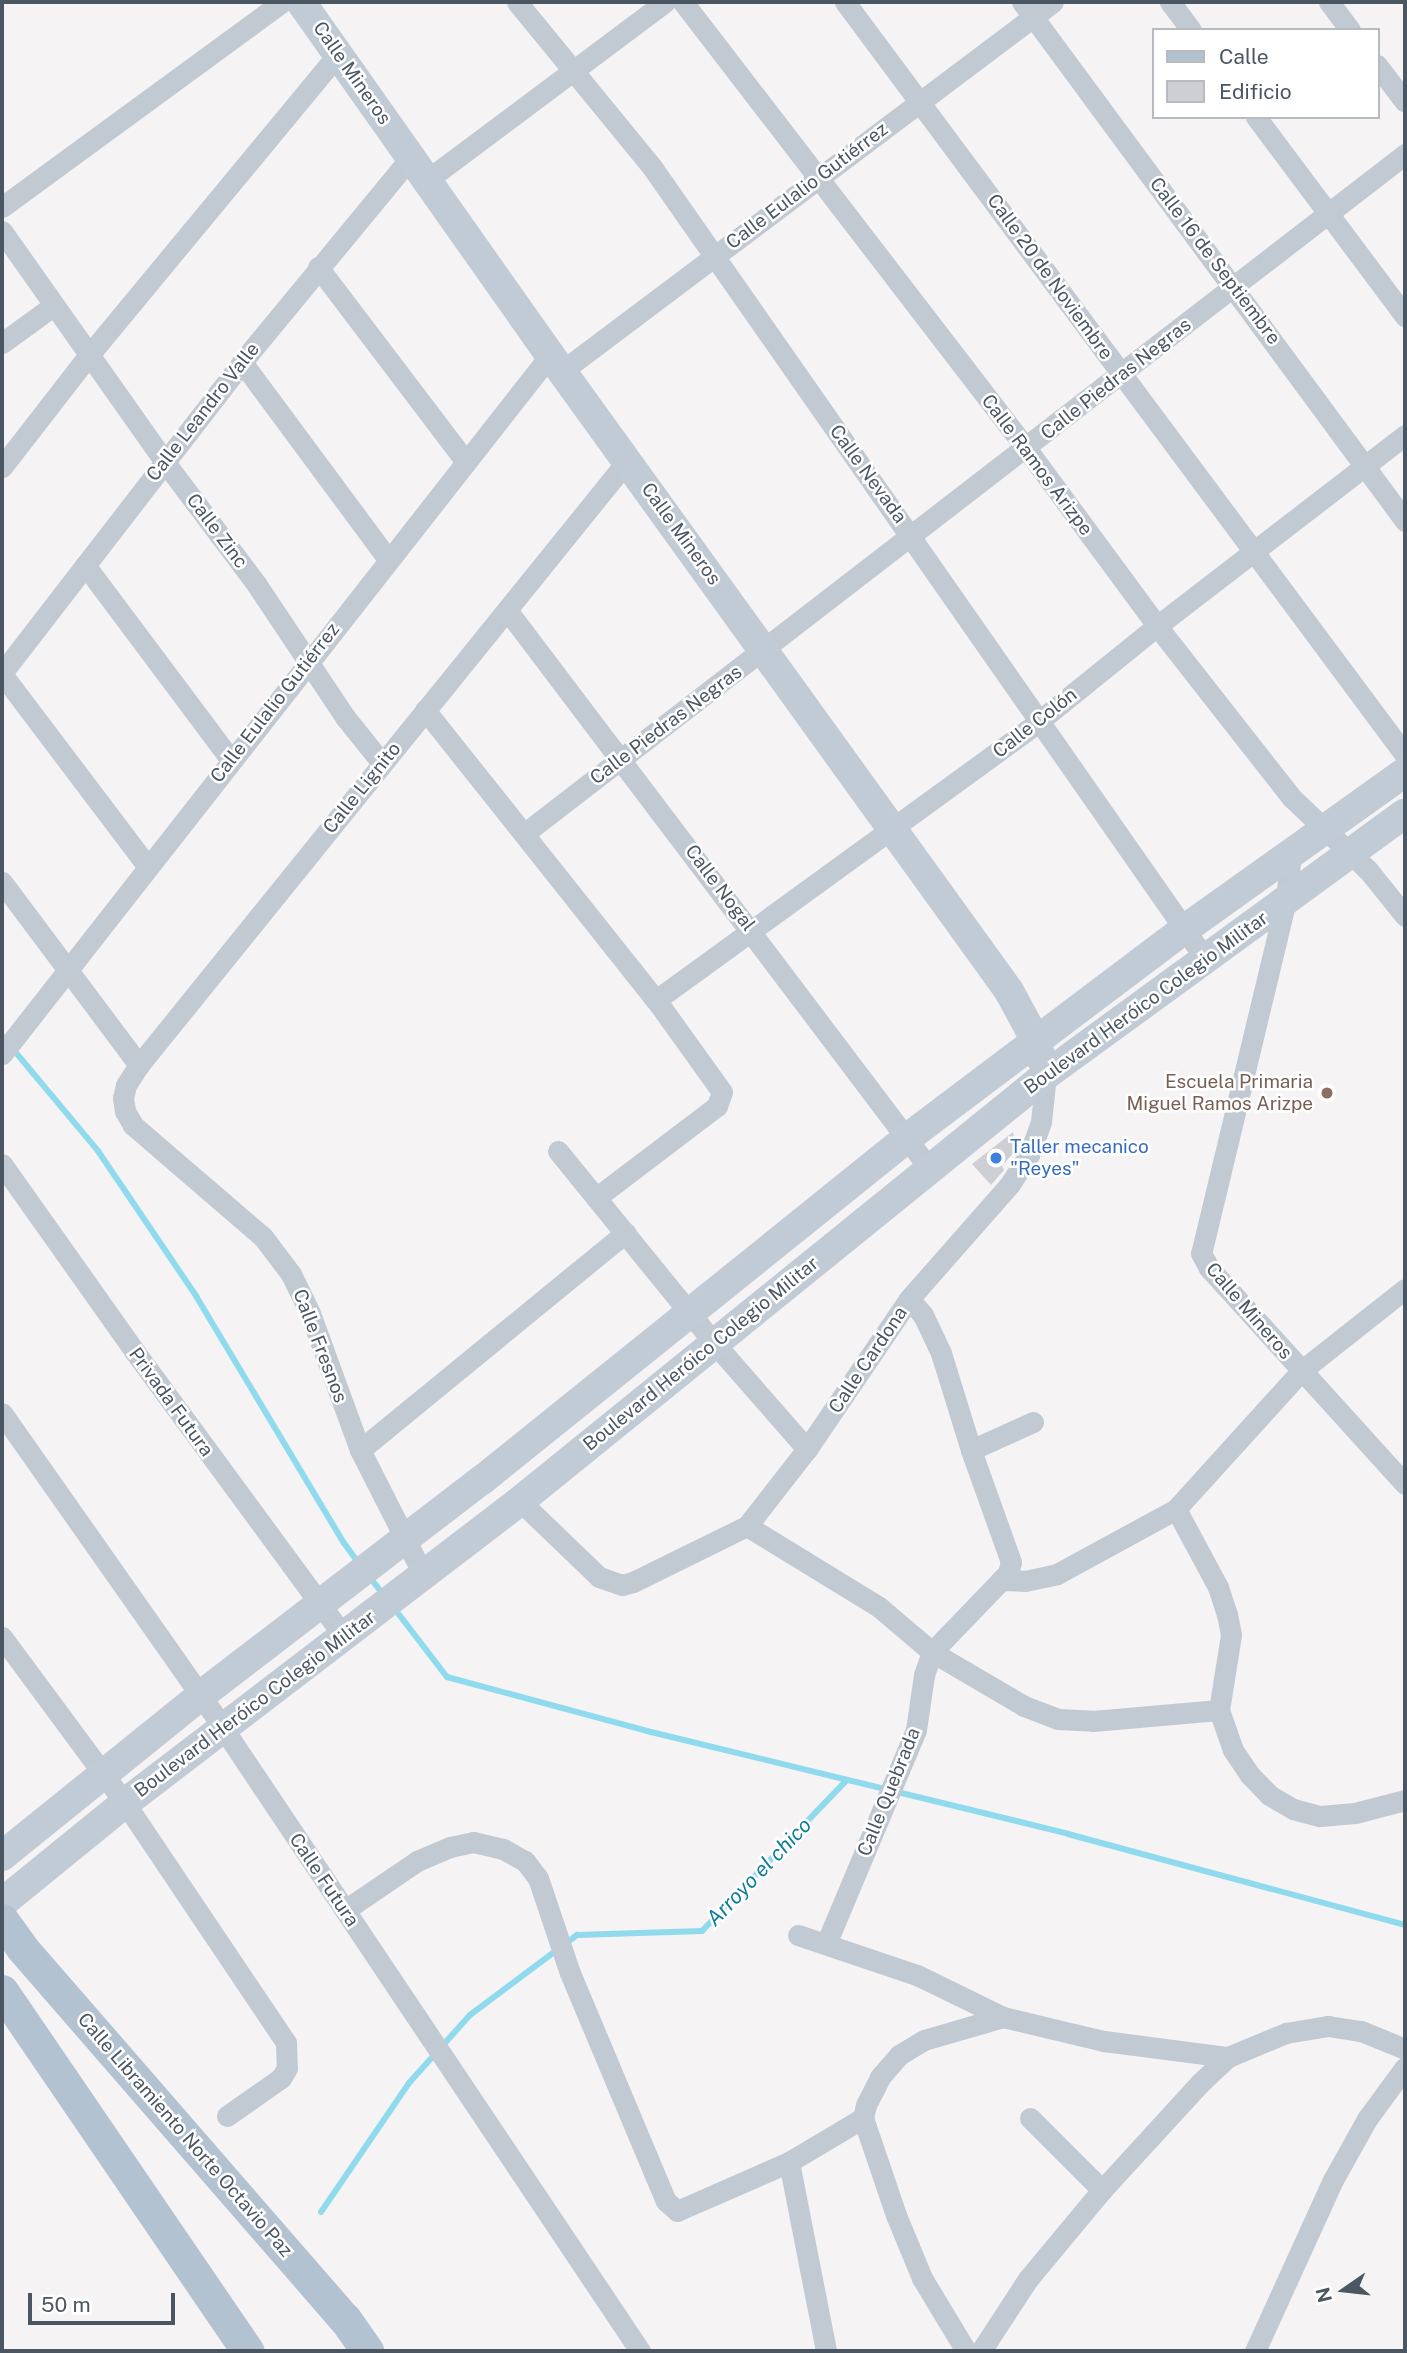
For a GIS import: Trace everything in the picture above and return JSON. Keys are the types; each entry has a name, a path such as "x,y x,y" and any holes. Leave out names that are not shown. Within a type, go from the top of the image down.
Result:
{"main road":[{"name":"Calle Libramiento Norte Octavio Paz","path":"2,1920 22,1948 345,2319 367,2351"},
{"path":"2,1992 248,2351"}],"street":[{"path":"2,206 282,2"},
{"name":"Calle Mineros","path":"302,2 556,363 765,649 1009,991 1036,1041 1046,1075"},
{"name":"Calle Nevada","path":"517,2 645,158 1204,957"},
{"name":"Calle Leandro Valle","path":"2,673 164,461 318,267 419,169 573,70 665,2"},
{"name":"Calle Ramos Arizpe","path":"683,2 1026,448 1157,626 1292,798 1385,889 1405,916"},
{"name":"Calle 20 de Noviembre","path":"845,2 1405,754"},
{"name":"Calle Eulalio Gutiérrez","path":"2,1054 388,559 466,462 556,363 712,257 921,102 1028,9 1054,2"},
{"path":"1170,2 1190,28"},
{"path":"1329,2 1348,28"},
{"name":"Calle 16 de Septiembre","path":"1028,9 1366,464 1405,521"},
{"path":"2,467 89,355 338,54"},
{"path":"1379,68 1405,102"},
{"path":"1257,119 1405,316"},
{"name":"Calle Piedras Negras","path":"525,833 1405,154"},
{"name":"Calle Zinc","path":"2,232 164,461 257,586 345,717 382,763"},
{"path":"318,267 466,462"},
{"path":"2,344 53,306"},
{"path":"242,362 388,559"},
{"name":"Calle Colón","path":"656,1000 1038,722 1157,626 1405,435"},
{"name":"Calle Lignito","path":"133,1125 125,1111 123,1098 126,1085 139,1065 627,461"},
{"path":"85,565 231,760"},
{"name":"Calle Nogal","path":"507,610 752,930 929,1168"},
{"path":"2,673 148,867"},
{"path":"425,710 656,1000 718,1084 722,1099 717,1106 597,1198"},
{"name":"Boulevard Heróico Colegio Militar","path":"2,1856 200,1696 405,1541 692,1314 906,1139 1185,929 1405,772"},
{"name":"Boulevard Heróico Colegio Militar","path":"2,1903 125,1802 520,1501 1046,1075 1204,957 1351,855 1405,813"},
{"name":"Calle Mineros","path":"1291,854 1286,900 1201,1253 1209,1268 1405,1484"},
{"path":"2,882 139,1065"},
{"name":"Calle Cardona","path":"520,1501 599,1577 622,1585 633,1583 747,1526 807,1449 909,1299 1010,1184 1029,1155 1041,1122 1046,1075"},
{"name":"Calle Fresnos","path":"133,1125 263,1237 291,1274 310,1312 360,1450 424,1576"},
{"path":"558,1151 715,1344 807,1449"},
{"name":"Privada Futura","path":"2,1164 135,1352 344,1637"},
{"path":"360,1450 625,1233"},
{"path":"909,1299 923,1315 937,1342 971,1450 1011,1562 1001,1580 1025,1581 1057,1574 1176,1508 1301,1371 1405,1289"},
{"name":"Calle Futura","path":"2,1413 222,1728 639,2351"},
{"path":"971,1450 1033,1422"},
{"path":"1176,1508 1218,1587 1231,1635 1219,1710 1233,1750 1250,1775 1269,1795 1293,1809 1320,1816 1355,1813 1405,1800"},
{"path":"747,1526 879,1607 932,1653 1024,1706 1058,1719 1093,1721 1219,1710"},
{"name":"Calle Quebrada","path":"826,1944 916,1730 924,1675 932,1653 1001,1580"},
{"path":"2,1637 125,1802 286,2043 288,2068 281,2078 227,2116"},
{"path":"345,1910 416,1861 450,1847 473,1842 503,1849 525,1861 538,1878 570,1973 671,2208 686,2210 789,2162 863,2118"},
{"path":"798,1935 917,1975 1003,2017 1104,2041 1228,2057"},
{"path":"966,2351 922,2278 896,2215 863,2118 866,2105 880,2077 899,2055 925,2040 1003,2017"},
{"path":"981,2351 1028,2278 1102,2190 1200,2082 1228,2057 1286,2032 1328,2026 1361,2031 1405,2049"},
{"path":"1260,2349 1333,2180 1367,2119 1405,2067"},
{"path":"1030,2118 1102,2190"},
{"path":"789,2162 826,2351"}],"building":[{"name":"Taller mecanico \"Reyes\"","path":"1013,1132 1017,1149 1002,1166 1004,1170 991,1185 972,1164"}],"waterway":[{"path":"2,1036 98,1151 196,1296 359,1564"},
{"path":"368,1575 383,1594"},
{"path":"394,1608 447,1677 647,1731 1068,1834 1405,1925"},
{"name":"Arroyo el chico","path":"321,2212 409,2083 470,2015 577,1935 702,1931 846,1781"}],"place":[{"name":"Escuela Primaria Miguel Ramos Arizpe","path":"1327,1093"},
{"name":"Taller mecanico \"Reyes\"","path":"996,1158"}]}
